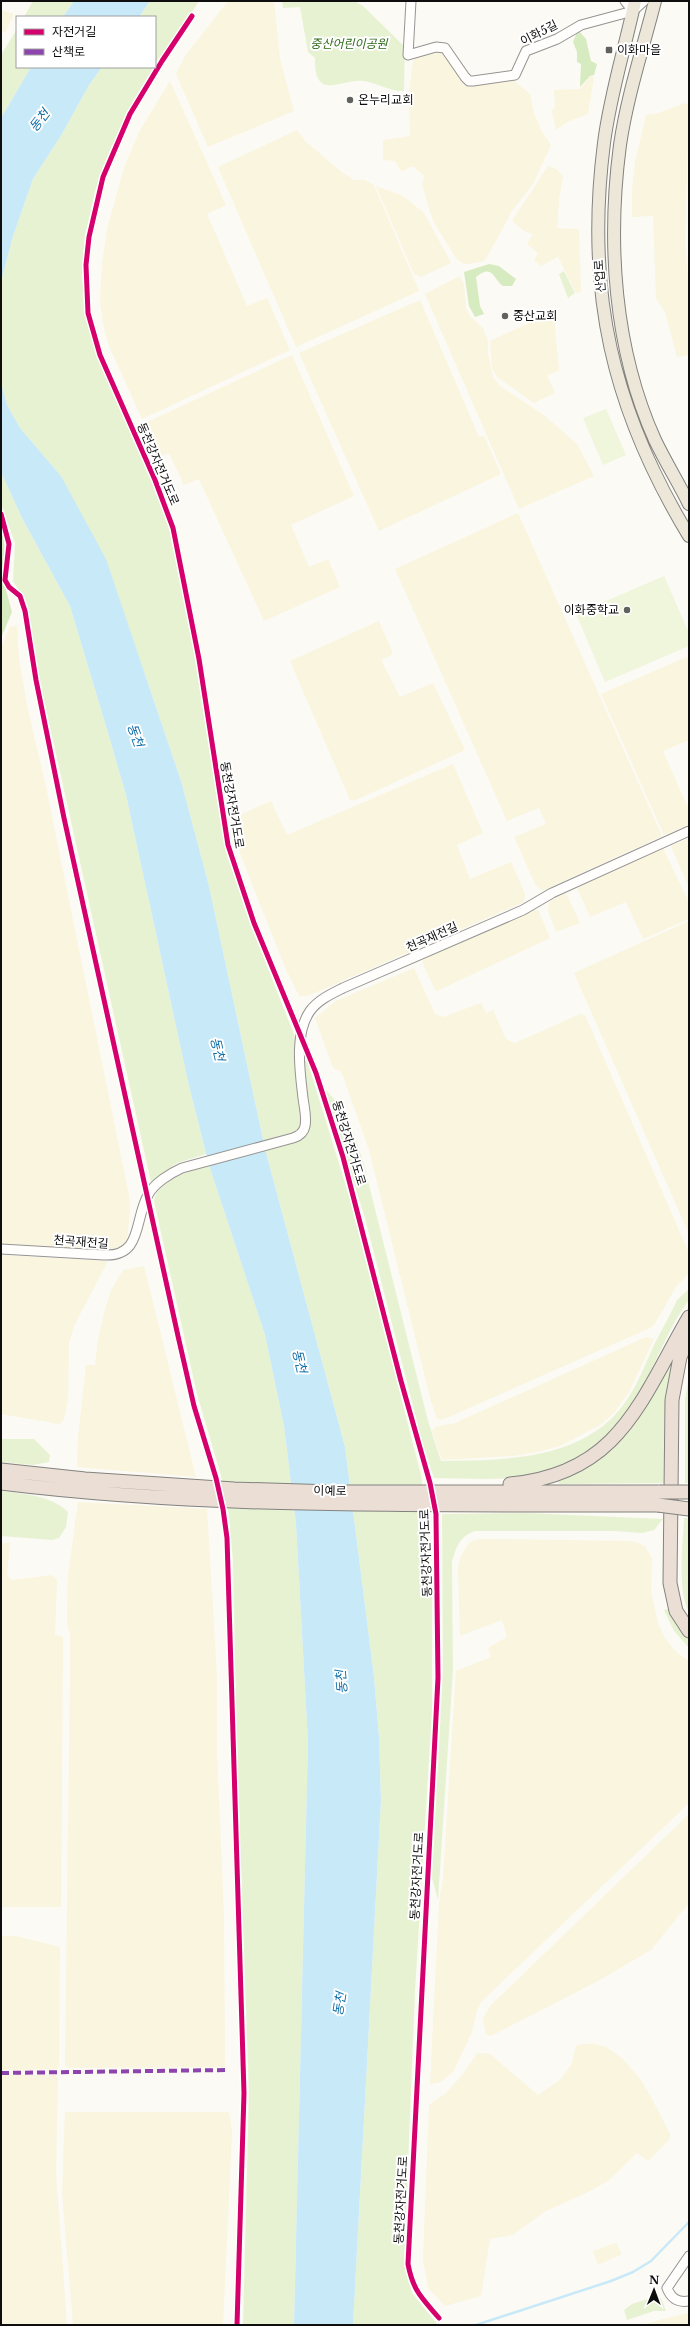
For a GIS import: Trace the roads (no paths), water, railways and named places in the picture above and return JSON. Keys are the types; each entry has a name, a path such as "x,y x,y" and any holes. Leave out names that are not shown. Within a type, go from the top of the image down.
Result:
{"highway":[{"path":"445,1490 542,1480 570,1469 599,1453 630,1421 644,1401 689,1317"},
{"path":"689,1337 680,1358 672,1400 670,1575 672,1597 676,1611 689,1631"},
{"path":"689,1358 682,1381 680,1402 678,1582 679,1596 689,1618"},
{"name":"이예로","path":"1,1470 136,1483 234,1489 334,1492 445,1490 659,1498"},
{"name":"이예로","path":"1,1483 145,1497 335,1505 446,1504 659,1498"},
{"path":"659,1498 689,1492"},
{"path":"659,1498 689,1505"},
{"path":"659,1498 689,1509"}],"main road":[{"name":"산업로","path":"655,1 620,144 614,197 614,262 620,320 635,385 655,440 689,504"},
{"name":"산업로","path":"631,4 604,142 599,188 598,261 604,320 620,388 640,444 689,536"}],"street":[{"name":"이화5길","path":"411,1 408,55 436,47 445,48 469,81 515,75 526,51 557,38 581,25 631,4"},
{"path":"631,4 644,1"},
{"name":"천곡재전길","path":"1,1249 104,1255 121,1254 131,1245 148,1195 166,1177 182,1168 293,1138 301,1134 305,1125 300,1059 301,1035 306,1018 318,1003 343,988 523,910 552,893 689,831"},
{"path":"689,2256 667,2288 674,2299 680,2302 689,2301"}],"water":[{"path":"74,1 150,1 140,16 64,16"},
{"name":"동천","path":"30,68 101,68 89,85 62,134 33,179 13,236 1,282 1,118"},
{"name":"동천","path":"1,382 7,405 20,428 61,476 106,559 181,781 209,886 265,1149 345,1447 374,1677 379,1737 381,1800 353,2325 294,2325 308,1742 296,1524 284,1426 265,1335 209,1165 189,1086 126,795 111,743 70,606 22,518 1,472"}],"waterway":[{"path":"476,2325 611,2281 633,2272 651,2261 689,2222"}],"place":[{"name":"이화마을","path":"609,50"},
{"name":"온누리교회","path":"350,100"},
{"name":"중산교회","path":"505,316"},
{"name":"이화중학교","path":"627,610"}],"park label":[{"name":"중산어린이공원","path":"349,44"}]}
